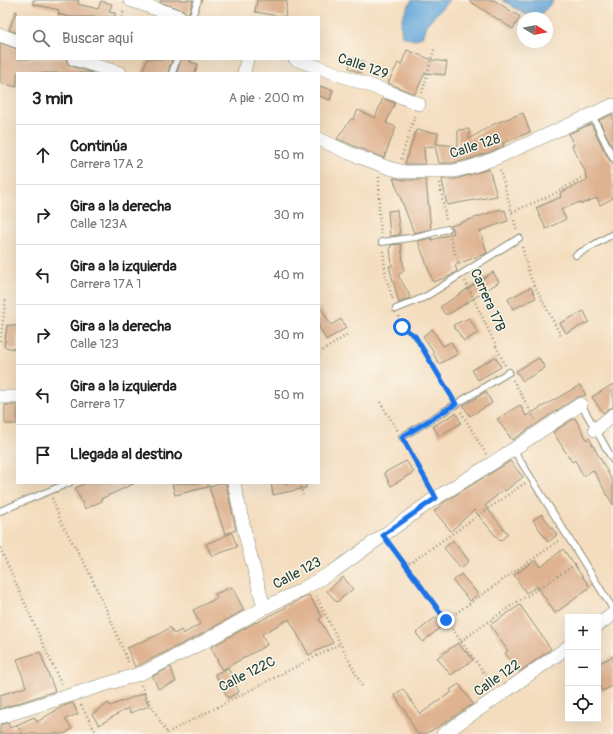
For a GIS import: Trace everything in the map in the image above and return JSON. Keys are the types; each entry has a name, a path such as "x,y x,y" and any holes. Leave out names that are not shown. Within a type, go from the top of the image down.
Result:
{"street":[{"path":"130,0 177,16"},
{"path":"0,35 16,41"},
{"path":"77,60 117,72"},
{"path":"244,72 247,60"},
{"name":"Calle 129","path":"298,60 419,104"},
{"name":"Calle 128","path":"320,139 349,153 389,168 406,172 454,171 471,167 496,158 613,105"},
{"path":"0,397 16,397"},
{"name":"Calle 123","path":"0,717 142,673 202,644 264,608 334,571 436,498 491,464 581,404"},
{"path":"596,430 613,415"},
{"path":"234,484 264,608"},
{"path":"601,623 613,614"},
{"name":"Calle 122","path":"443,734 565,648"}],"lane":[{"path":"192,16 198,0"},
{"path":"172,72 177,60"},
{"path":"592,115 613,158"},
{"path":"382,242 447,229"},
{"path":"576,255 613,234"},
{"path":"396,309 425,297 519,238"},
{"path":"402,437 509,372"},
{"path":"581,404 613,460"},
{"path":"513,449 613,609"},
{"path":"0,511 49,492 61,485"}],"path":[{"path":"496,158 530,277 561,336"},
{"name":"Carrera 17B","path":"438,172 447,229 467,287 509,372 540,430"},
{"path":"512,212 554,194 581,178"},
{"path":"0,341 6,298"},
{"path":"402,327 415,336 491,464"},
{"path":"320,352 347,335"},
{"path":"380,402 402,437 436,498"},
{"path":"406,566 532,479"},
{"path":"299,484 303,495"},
{"path":"49,492 61,522 87,568 107,611 134,675 145,691 167,733"},
{"path":"383,535 500,695"},
{"path":"446,620 567,535"},
{"path":"0,548 71,695 97,734"},
{"path":"461,641 514,604 582,560"},
{"path":"310,585 363,688"},
{"name":"Calle 122C","path":"167,733 340,644"}],"water":[{"path":"412,0 449,0 426,25 422,37 413,40 402,36 401,25 404,13"},
{"path":"502,0 554,0 543,12 522,12"}],"building":[{"path":"33,0 79,0 78,4 98,9 101,1 112,4 109,12 115,13 115,16 66,16 58,14 59,10 33,4"},
{"path":"161,0 193,0 188,15 183,10 160,2"},
{"path":"257,0 287,0 285,16 255,12"},
{"path":"468,0 494,0 517,15 517,22 513,29"},
{"path":"16,11 17,11 16,33 9,30"},
{"path":"0,43 16,49 16,60 66,60 71,66 90,72 16,72 16,87 0,83"},
{"path":"407,50 432,60 447,62 445,75 425,73 415,94 388,83 398,63 401,65"},
{"path":"352,57 364,62 360,73 349,68"},
{"path":"147,60 172,60 168,72 142,72"},
{"path":"181,60 191,60 190,62 198,64 195,72 177,72"},
{"path":"320,86 333,90 330,100 320,96"},
{"path":"383,98 395,103 386,123 396,127 384,158 337,139 351,119 353,120 358,110 375,118"},
{"path":"523,113 530,132 503,143 504,146 493,151 453,163 439,163 435,146 424,147 425,164 405,164 416,130 438,133 436,144 458,146 458,130 469,129 469,139 496,123"},
{"path":"613,114 613,148 599,120"},
{"path":"591,124 609,160 613,162 613,198 600,205 597,198 581,204 580,202 561,210 566,219 546,229 536,208 561,197 560,193 588,179 572,146 574,145 568,134"},
{"path":"489,169 497,196 447,205 442,179 456,179"},
{"path":"393,178 405,180 426,180 431,229 414,233"},
{"path":"501,209 502,211 505,210 508,221 480,231 487,253 455,265 457,271 450,276 433,282 418,241 432,238 432,240 454,233 451,226"},
{"path":"397,210 400,235 390,236 388,211"},
{"path":"401,244 404,271 398,275 410,298 399,303 389,266 392,266 391,245"},
{"path":"493,272 499,282 449,314 445,314 440,307"},
{"path":"531,287 536,298 513,309 508,299"},
{"path":"320,307 331,325 341,319 346,328 326,340 320,329"},
{"path":"584,311 589,322 566,333 560,323"},
{"path":"469,318 478,333 464,341 453,325"},
{"path":"7,325 16,326 16,349 4,347"},
{"path":"432,329 443,346 451,342 458,354 439,364 433,353 434,352 423,336"},
{"path":"495,357 501,367 478,380 472,370"},
{"path":"539,358 545,368 523,381 516,371"},
{"path":"613,384 613,407 603,413 592,397"},
{"path":"580,385 586,395 577,397 512,440 497,419 520,405 526,416"},
{"path":"486,392 492,403 470,416 463,406"},
{"path":"5,405 16,405 16,424 5,424"},
{"path":"456,413 461,423 439,436 433,426"},
{"path":"575,418 587,440 589,438 613,482 613,505 593,470 583,476 575,460 572,462 553,432"},
{"path":"406,461 414,472 391,486 384,473"},
{"path":"510,461 523,477 505,491 504,489 485,506 508,534 500,541 474,510 451,531 434,511 443,503"},
{"path":"84,484 133,484 101,499 102,501 85,509 75,488"},
{"path":"172,484 208,484 208,487 175,495"},
{"path":"216,484 226,484 236,530 225,534 209,487"},
{"path":"271,484 306,484 306,488 273,495"},
{"path":"542,514 557,535 548,542 533,520"},
{"path":"232,533 237,547 212,556 206,544"},
{"path":"453,541 469,561 461,568 444,548"},
{"path":"563,549 590,587 555,613 537,586 526,593 514,575 536,560 541,567"},
{"path":"461,574 478,594 470,601 453,581"},
{"path":"343,577 353,589 337,602 327,591"},
{"path":"232,587 244,610 198,636 135,667 127,648 160,634 170,627 174,634 181,630 183,634 200,624 193,610 217,598 215,594"},
{"path":"309,595 322,617 319,619 333,643 309,655 289,619 262,634 267,645 222,670 211,647"},
{"path":"520,605 551,649 519,672 505,653 508,651 490,625"},
{"path":"436,617 443,625 423,642 416,633"},
{"path":"458,643 473,660 451,675 437,658"},
{"path":"40,652 55,691 0,709 0,695 26,687 17,659"},
{"path":"613,656 613,686 602,691 601,689 601,662"},
{"path":"171,667 176,682 158,689 153,676"},
{"path":"228,668 239,692 228,698 215,674"},
{"path":"459,684 473,704 425,734 417,734 406,712 394,695 403,689 420,714 452,692 450,690"},
{"path":"144,693 149,706 130,713 128,708 99,725 92,714 109,703 110,706"},
{"path":"73,703 78,714 65,719 72,729 64,734 0,734 0,725 8,723 10,728 34,717 37,722 63,706"}],"route":[{"path":"402,327 415,336 456,404 402,437 436,498 383,535 446,620"}]}
